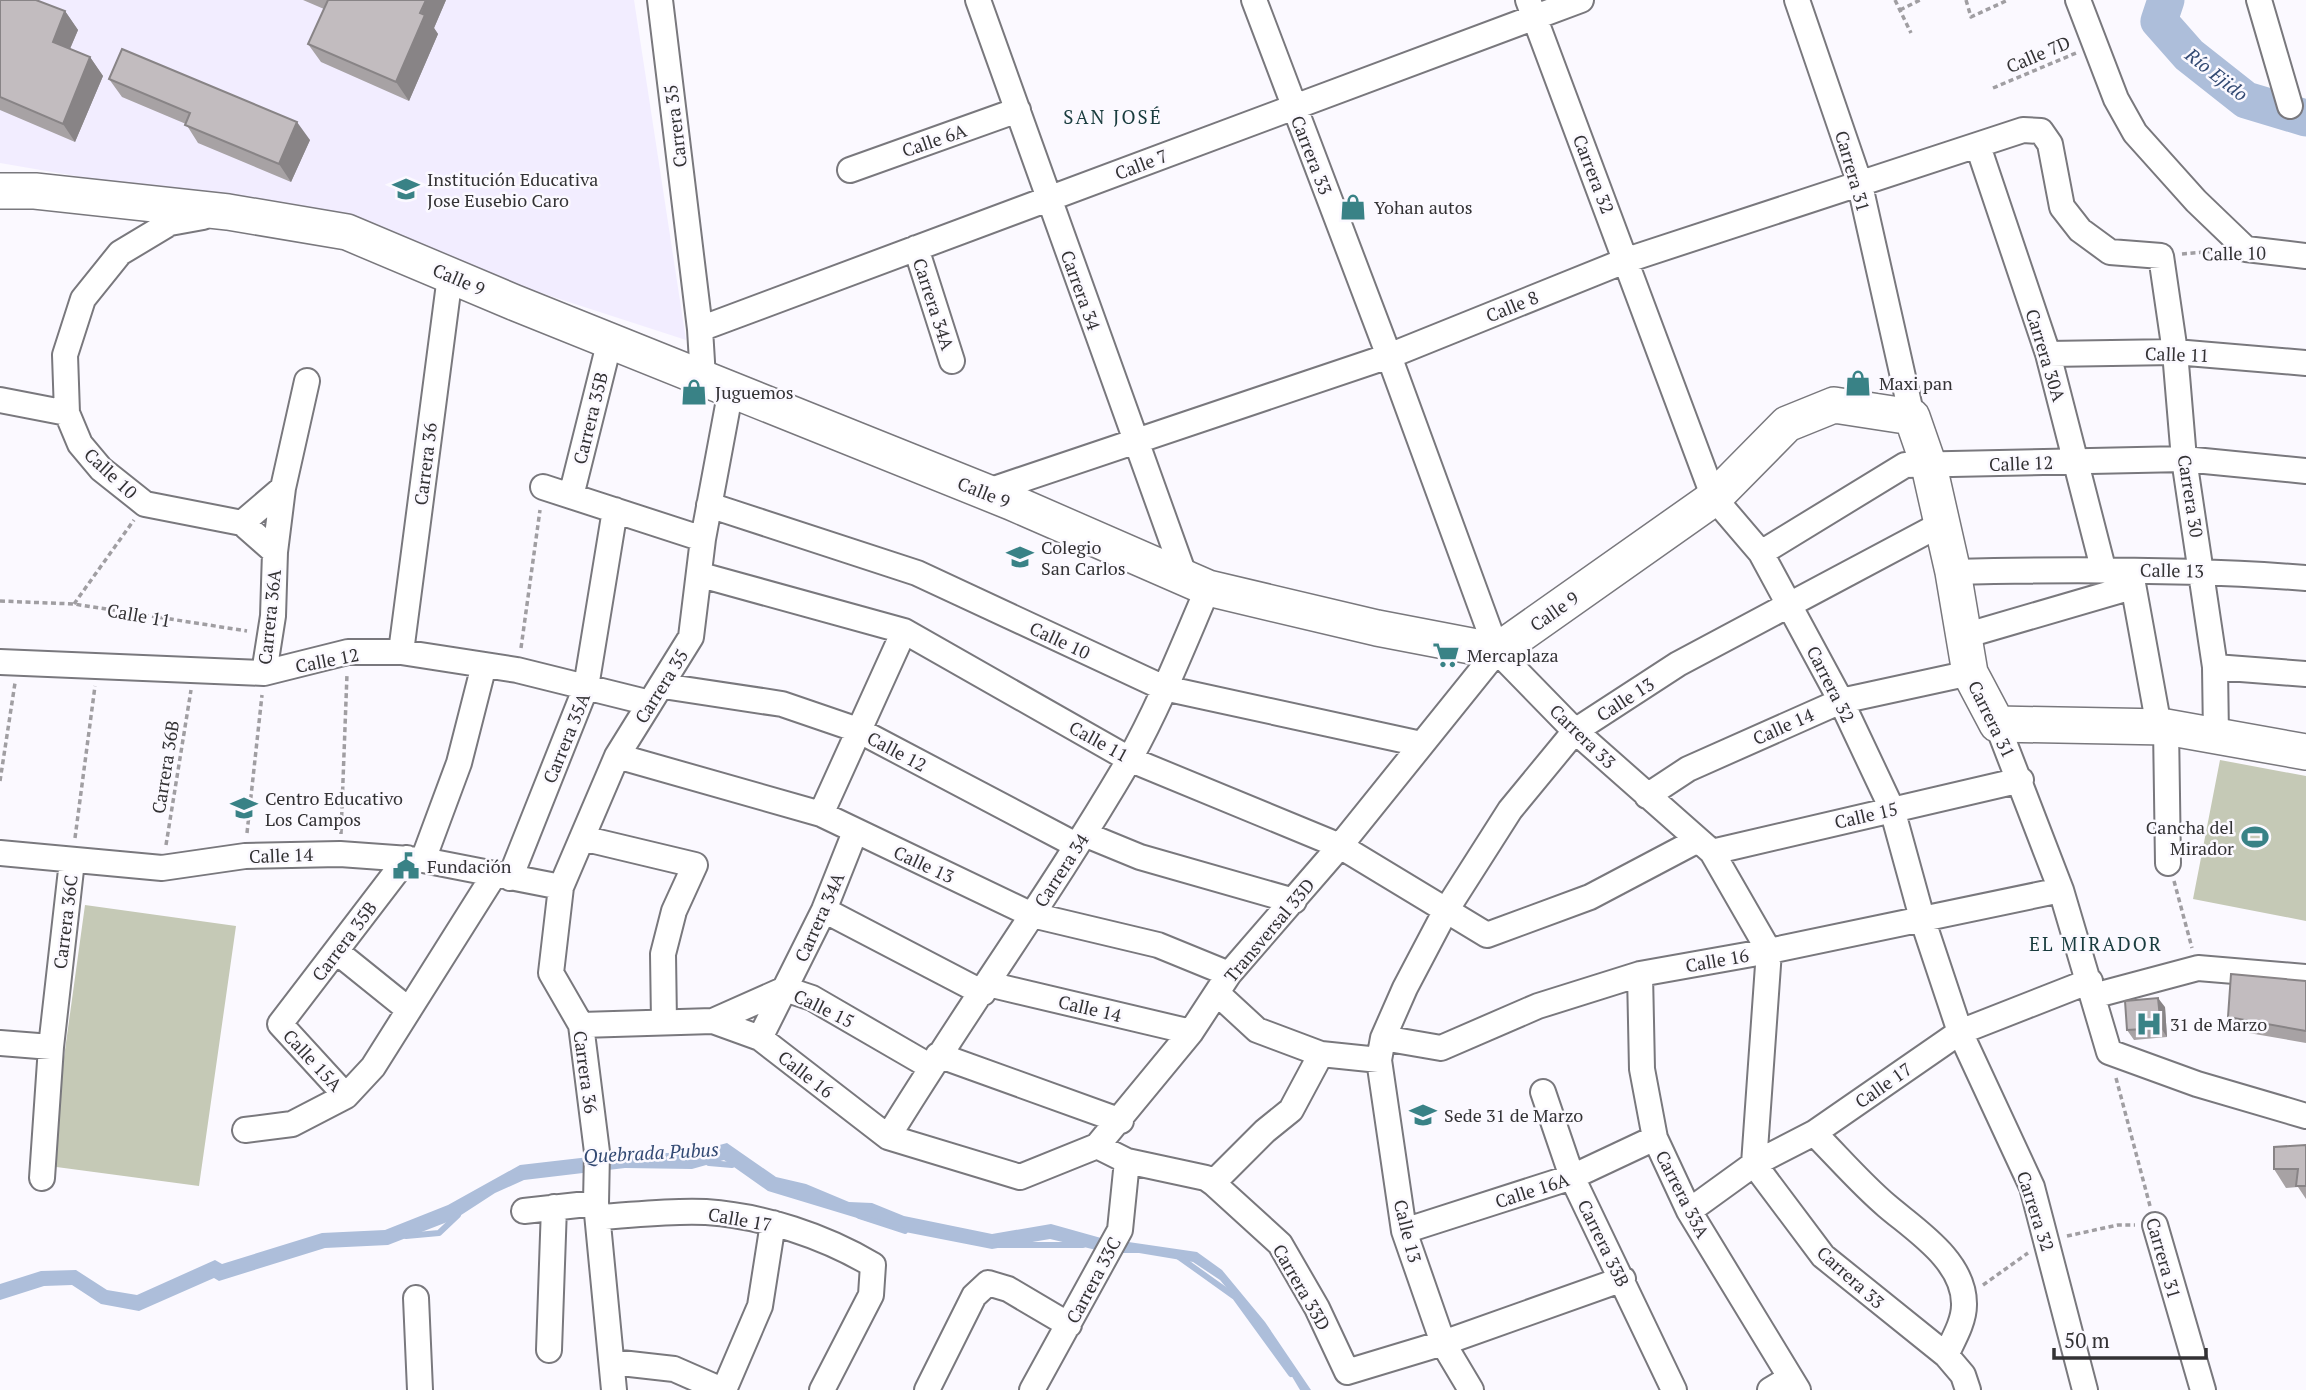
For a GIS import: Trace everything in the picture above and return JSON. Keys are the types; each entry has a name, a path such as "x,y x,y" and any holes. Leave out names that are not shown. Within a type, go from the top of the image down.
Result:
{"street":[{"name":"Carrera 35","path":"561,887 617,756 691,637 709,505 717,383 700,329 660,0"},
{"name":"Carrera 34","path":"888,1137 934,1061 986,989 1129,759 1164,688 1197,584 1136,440 978,0"},
{"name":"Carrera 33","path":"1254,0 1389,356 1497,652 1575,731 1705,846 1769,951"},
{"name":"Calle 7","path":"700,329 1294,107 1532,9 1581,0"},
{"name":"Carrera 31","path":"1797,0 1859,181 1912,417 1929,466 1953,572 1970,673 1997,724 2021,780 2061,890 2109,1052"},
{"path":"2078,0 2116,99 2135,133 2196,201 2246,249"},
{"path":"2259,0 2291,105"},
{"name":"Carrera 32","path":"1532,9 1714,498 1762,554 1841,701 1892,809 1922,918 1961,1032 2032,1187 2085,1390"},
{"name":"Calle 6A","path":"849,170 1018,110"},
{"name":"Calle 8","path":"985,492 1389,356 1627,260 1859,181 2023,130 2042,131 2050,144 2062,207 2080,230 2110,251 2161,256"},
{"name":"Carrera 30A","path":"1978,146 2048,354 2103,568"},
{"name":"Calle 9","path":"3,189 228,212 347,232 985,492 1197,584 1377,628 1497,652 1714,498 1787,424 1834,405 1912,417"},
{"path":"0,400 67,414 65,355 83,299 120,253 170,223 228,212"},
{"name":"Carrera 34A","path":"916,248 952,361"},
{"name":"Calle 10","path":"2246,249 2306,256"},
{"name":"Carrera 30","path":"2161,256 2175,352 2184,459 2215,667 2216,736"},
{"name":"Carrera 36","path":"401,652 450,276"},
{"name":"Carrera 35B","path":"571,496 610,340"},
{"name":"Calle 11","path":"2048,354 2175,352 2306,363"},
{"name":"Carrera 36A","path":"264,673 273,616 275,552 283,488 307,381"},
{"name":"Calle 10","path":"67,414 80,444 94,460 145,504 242,523"},
{"name":"Calle 12","path":"1762,554 1905,465 2184,459 2306,471"},
{"path":"543,487 703,539"},
{"path":"275,552 242,523 283,488"},
{"name":"Calle 10","path":"709,505 918,573 1164,688 1421,744"},
{"name":"Carrera 35A","path":"245,1130 292,1124 346,1096 373,1067 409,1010 502,877 586,687 615,510"},
{"name":"Calle 13","path":"1471,1390 1443,1343 1404,1231 1381,1049 1445,912 1510,810 1575,731 1678,664 1941,524"},
{"name":"Calle 13","path":"1953,572 2103,568 2132,578 2202,570 2306,579"},
{"name":"Calle 11","path":"701,575 904,631 1129,759 1340,846 1487,936"},
{"path":"1964,636 2132,578 2163,727 2168,863"},
{"path":"821,814 904,631"},
{"name":"Calle 12","path":"9,663 264,673 348,652 401,652 517,670 586,687 782,704 858,730 1080,839 1294,901"},
{"name":"Transversal 33D","path":"1020,1177 1097,1146 1121,1121 1191,1032 1224,984 1497,652"},
{"name":"Carrera 35B","path":"281,1024 415,859 459,763 485,665"},
{"path":"2215,667 2306,674"},
{"name":"Calle 14","path":"1647,796 1688,769 1841,701 1970,673"},
{"path":"1997,724 2163,727 2306,752"},
{"name":"Calle 13","path":"617,756 821,814 1032,915 1158,944 1224,984 1257,1030 1321,1054 1381,1049"},
{"name":"Calle 15","path":"1487,936 1590,897 1705,846 2021,780"},
{"name":"Carrera 34A","path":"760,1038 824,911 855,832"},
{"path":"582,838 695,865 674,911 663,954 664,1022"},
{"name":"Calle 14","path":"0,853 162,868 245,856 340,853 415,859 561,887"},
{"name":"Carrera 36C","path":"41,1178 51,1047 72,861"},
{"name":"Carrera 36","path":"561,887 551,973 581,1025 597,1152 597,1200 614,1390"},
{"name":"Calle 16","path":"1381,1049 1441,1048 1538,1006 1640,974 1769,951 2061,890"},
{"name":"Calle 14","path":"824,911 986,989 1191,1032"},
{"path":"1754,1164 1769,951"},
{"path":"337,952 409,1010"},
{"name":"Calle 17","path":"1689,1211 1754,1164 1814,1133 1961,1032 2091,988 2198,968 2306,977"},
{"name":"Carrera 33A","path":"1640,974 1642,1069 1656,1138 1689,1211 1786,1386"},
{"name":"Calle 15","path":"713,1021 785,989 812,998 934,1061 1121,1121"},
{"name":"Calle 16","path":"581,1025 713,1021 760,1038 888,1137 1020,1177"},
{"name":"Calle 15A","path":"281,1024 346,1096"},
{"path":"0,1043 51,1047"},
{"path":"2109,1052 2197,1084 2306,1116"},
{"path":"1213,1183 1265,1130 1291,1110 1321,1054"},
{"name":"Carrera 33B","path":"1543,1092 1572,1177 1674,1390"},
{"path":"1814,1133 1886,1205 1930,1239 1954,1271 1964,1304 1958,1329 1946,1355"},
{"name":"Calle 16A","path":"1404,1231 1572,1177 1656,1138"},
{"name":"Carrera 33D","path":"1097,1146 1127,1161 1206,1178 1213,1183 1280,1244 1317,1308 1347,1372 1443,1343"},
{"name":"Carrera 33C","path":"1032,1390 1120,1230 1127,1161"},
{"name":"Carrera 33","path":"1754,1164 1823,1256 1946,1355 1963,1375 1968,1390"},
{"name":"Calle 17","path":"524,1211 597,1200 706,1212 773,1223 841,1246 873,1265 871,1295 821,1390"},
{"path":"549,1350 554,1207"},
{"path":"612,1362 674,1369 723,1390 760,1306 773,1223"},
{"name":"Carrera 31","path":"2155,1225 2203,1390"},
{"path":"1443,1343 1623,1279"},
{"path":"927,1390 974,1296 988,1283 1008,1289 1069,1325"},
{"path":"416,1298 420,1390"}],"path":[{"path":"1895,0 1911,33"},
{"path":"1899,10 1920,0"},
{"path":"1966,0 1971,16 2008,0"},
{"name":"Calle 7D","path":"1993,88 2094,46"},
{"name":"Calle 10","path":"2161,256 2246,249"},
{"path":"517,670 543,487"},
{"path":"74,604 145,504"},
{"name":"Calle 11","path":"0,601 74,604 244,633 273,616"},
{"path":"340,853 348,652"},
{"path":"0,780 9,663"},
{"name":"Carrera 36C","path":"72,861 98,666"},
{"name":"Carrera 36B","path":"162,868 194,671"},
{"name":"Carrera 36A","path":"245,856 264,673"},
{"path":"2168,863 2198,968"},
{"name":"Carrera 31","path":"2109,1052 2155,1225"}],"shaded area":[{"name":"Institución Educativa Jose Eusebio Caro","path":"0,0 634,0 686,340 297,214 0,163"}],"green space":[{"name":"Cancha del Mirador","path":"2220,760 2306,776 2306,921 2193,899"},
{"path":"85,905 236,926 199,1186 49,1166"}],"water":[{"path":"727,1143 776,1177 806,1184 849,1202 872,1203 904,1216 992,1234 1051,1224 1101,1238 1197,1252 1222,1270 1265,1322 1311,1390 1300,1390 1281,1358 1220,1280 1193,1262 1139,1253 1109,1253 1050,1239 992,1249 900,1231 768,1191 724,1160 692,1169 625,1168 524,1180 495,1193 455,1219 388,1245 325,1248 219,1281 214,1278 139,1311 101,1304 72,1285 44,1286 0,1300 0,1284 41,1271 76,1270 107,1290 137,1295 215,1260 222,1264 322,1233 385,1230 448,1205 520,1165 624,1153 690,1153"}],"building":[{"path":"0,0 36,0 65,11 53,42 90,57 63,124 0,97"},
{"path":"328,0 426,0 420,13 425,15 396,82 308,44"},
{"path":"122,49 297,122 279,164 185,125 190,113 109,79"},
{"path":"2231,974 2306,981 2306,1031 2228,1017"},
{"path":"2158,998 2161,1028 2127,1030 2125,1001"},
{"path":"2306,1145 2306,1186 2296,1186 2298,1169 2274,1169 2274,1147"}],"waterway":[{"name":"Río Ejido","path":"2166,0 2159,21 2189,55 2246,100 2306,118"},
{"name":"Quebrada Pubus","path":"709,1163 732,1165"},
{"name":"Quebrada Pubus","path":"406,1236 439,1233 458,1215"},
{"name":"Quebrada Pubus","path":"859,1216 905,1231"},
{"name":"Quebrada Pubus","path":"999,1245 1083,1245"},
{"name":"Quebrada Pubus","path":"1179,1257 1235,1297 1291,1374"}],"place":[{"name":"Institución Educativa Jose Eusebio Caro","path":"406,189"},
{"name":"Yohan autos","path":"1353,207"},
{"name":"Maxi pan","path":"1858,383"},
{"name":"Juguemos","path":"694,392"},
{"name":"Colegio San Carlos","path":"1020,557"},
{"name":"Mercaplaza","path":"1446,655"},
{"name":"Centro Educativo Los Campos","path":"244,808"},
{"name":"Cancha del Mirador","path":"2255,837"},
{"name":"Fundación","path":"406,866"},
{"name":"31 de Marzo","path":"2149,1024"},
{"name":"Sede 31 de Marzo","path":"1423,1115"}],"district":[{"name":"SAN JOSÉ","path":"1113,116"},
{"name":"EL MIRADOR","path":"2096,943"}]}
